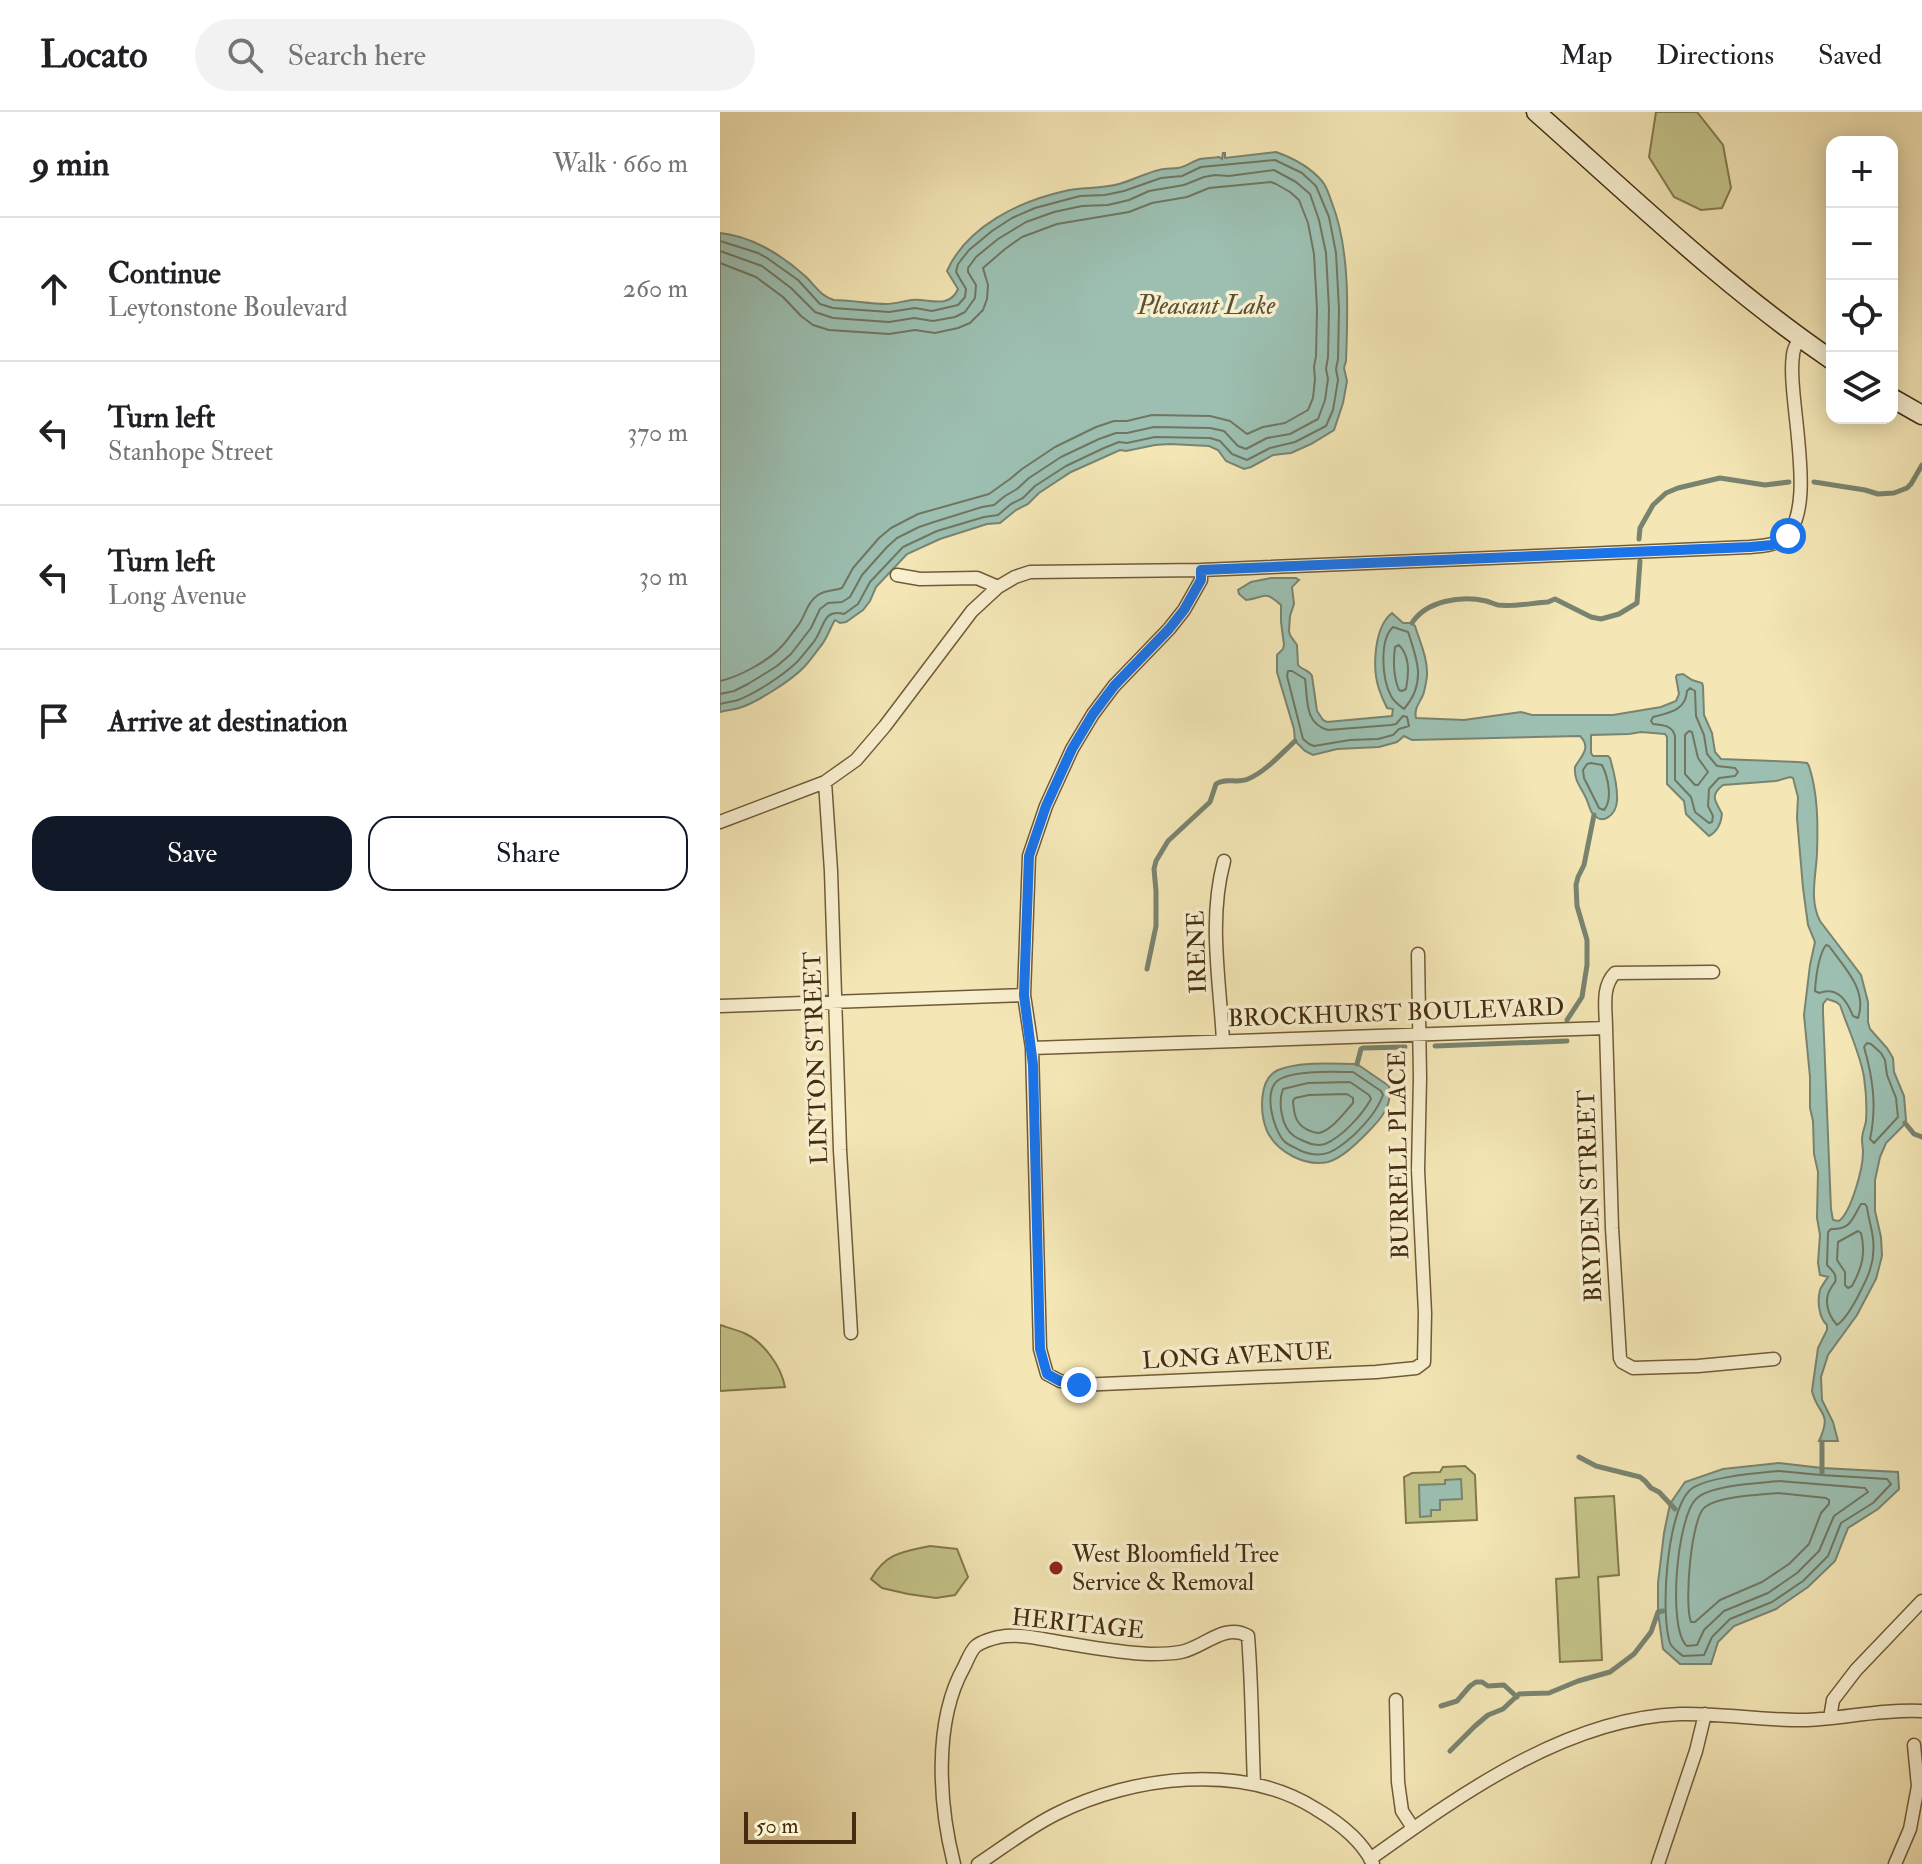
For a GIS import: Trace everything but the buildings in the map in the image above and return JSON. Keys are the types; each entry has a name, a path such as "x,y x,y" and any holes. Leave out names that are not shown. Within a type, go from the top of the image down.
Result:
{"street":[{"path":"1536,112 1713,270 1826,356"},
{"path":"720,822 825,782 856,760 972,611 998,587 1030,572 1201,570 1772,545 1788,536 1800,510 1802,489 1793,354 1800,338"},
{"path":"1898,401 1922,415"},
{"path":"1032,1048 1024,995 1029,856 1046,806 1072,749 1093,714 1114,686 1184,610 1201,580 1201,570"},
{"path":"897,575 920,579 977,578 998,587"},
{"name":"LINTON STREET","path":"825,782 851,1333"},
{"name":"IRENE","path":"1223,1041 1216,913 1224,861"},
{"name":"BURRELL PLACE","path":"1418,954 1418,1170 1426,1356"},
{"path":"1606,1028 1605,989 1608,979 1615,973 1713,972"},
{"path":"720,1006 1024,995"},
{"name":"BROCKHURST BOULEVARD","path":"1032,1048 1606,1028"},
{"name":"BRYDEN STREET","path":"1606,1028 1618,1352 1622,1362 1633,1368 1774,1359"},
{"name":"LONG AVENUE","path":"1032,1048 1040,1349 1047,1374 1079,1385 1361,1373 1416,1368 1426,1356"},
{"path":"1830,1718 1833,1700 1840,1690 1922,1601"},
{"name":"HERITAGE","path":"954,1864 943,1798 948,1706 976,1646 1000,1637 1029,1637 1151,1654 1183,1652 1231,1631 1241,1631 1248,1636 1254,1784"},
{"path":"1396,1700 1398,1782 1402,1811 1413,1828"},
{"path":"978,1864 1058,1813 1094,1799 1131,1788 1200,1779 1233,1780 1269,1787 1300,1798 1331,1818 1357,1841 1372,1861 1413,1828 1513,1765 1556,1743 1592,1730 1677,1714 1779,1720 1922,1711"},
{"path":"1658,1864 1696,1751 1705,1714"},
{"path":"1895,1864 1910,1829 1918,1786 1914,1745"}],"green space":[{"path":"1656,112 1697,112 1723,145 1731,188 1722,208 1701,210 1674,197 1649,157"},
{"path":"720,1325 746,1334 759,1343 776,1363 785,1387 720,1391"},
{"path":"1465,1466 1475,1475 1477,1520 1406,1523 1404,1477 1412,1473 1440,1472 1443,1467"},
{"path":"1614,1496 1619,1575 1598,1577 1602,1660 1560,1662 1556,1579 1579,1577 1575,1498"},
{"path":"930,1546 957,1549 968,1577 955,1595 936,1598 908,1594 882,1588 871,1579 889,1559 903,1552"}],"water":[{"name":"Pleasant Lake","path":"1276,152 1301,164 1322,181 1327,188 1342,240 1347,301 1344,368 1347,381 1334,430 1291,453 1273,455 1244,469 1226,461 1218,450 1209,446 1170,444 1120,450 1071,472 1000,523 940,539 907,554 876,587 863,610 846,622 835,620 822,644 798,672 755,701 720,712 720,233 754,242 776,254 821,293 834,300 886,304 912,300 938,302 949,299 958,289 947,271 968,241 997,218 1030,201 1065,191 1119,184 1200,159 1222,159 1223,153 1225,158"},
{"path":"1271,578 1299,580 1292,587 1294,604 1289,631 1297,645 1298,665 1312,676 1317,711 1327,722 1392,716 1393,709 1387,708 1379,689 1375,659 1381,628 1392,613 1403,623 1415,626 1425,657 1427,676 1416,718 1464,720 1521,712 1532,715 1613,715 1661,707 1676,701 1679,694 1676,677 1683,674 1702,683 1704,715 1712,733 1715,752 1721,759 1807,763 1817,809 1814,896 1817,913 1861,975 1868,1002 1870,1029 1893,1058 1894,1072 1904,1096 1906,1120 1886,1143 1875,1180 1875,1211 1882,1256 1876,1279 1857,1315 1828,1355 1821,1377 1822,1400 1838,1441 1819,1441 1825,1419 1812,1391 1818,1348 1827,1330 1819,1309 1819,1294 1828,1277 1820,1275 1818,1263 1818,1172 1804,1015 1815,942 1808,925 1803,888 1798,797 1793,778 1723,785 1715,796 1722,814 1721,821 1709,836 1686,814 1684,801 1667,784 1665,734 1591,735 1591,753 1610,758 1616,785 1616,806 1612,814 1604,819 1592,813 1576,779 1575,767 1585,748 1580,736 1412,740 1404,736 1397,742 1379,747 1337,749 1313,755 1295,741 1277,672 1277,655 1284,645 1281,605 1267,596 1246,600 1238,590 1251,582","holes":["1827,999 1840,1005 1860,1059 1866,1105 1859,1179 1848,1209 1839,1221 1833,1220 1831,1209 1823,1013 1823,1004"]},
{"path":"1357,1064 1389,1086 1390,1093 1381,1118 1349,1150 1328,1162 1310,1162 1293,1156 1272,1139 1262,1107 1264,1089 1271,1075 1296,1065"},
{"path":"1779,1463 1898,1472 1899,1489 1878,1509 1848,1528 1835,1561 1808,1587 1776,1609 1734,1626 1718,1642 1711,1664 1680,1664 1663,1649 1658,1612 1658,1583 1670,1504 1685,1482 1723,1469"},
{"path":"1461,1479 1462,1499 1440,1500 1440,1510 1431,1510 1431,1516 1420,1517 1419,1485 1445,1484 1445,1480"}],"waterway":[{"path":"1814,482 1878,494 1894,493 1907,488 1922,465"},
{"path":"1639,539 1640,528 1653,505 1666,493 1678,488 1720,478 1765,485 1789,482"},
{"path":"1412,623 1426,609 1466,599 1510,606 1555,599 1601,619 1619,614 1637,603 1640,561"},
{"path":"1147,969 1156,926 1154,869 1168,841 1210,802 1216,784 1254,776 1295,741"},
{"path":"1567,1020 1582,997 1587,965 1587,940 1577,906 1576,885 1584,865 1594,815"},
{"path":"1435,1046 1567,1041"},
{"path":"1357,1064 1363,1048 1405,1047"},
{"path":"1905,1123 1914,1134 1922,1137"},
{"path":"1822,1442 1822,1473"},
{"path":"1579,1457 1596,1466 1640,1477 1675,1509"},
{"path":"1450,1751 1488,1715 1503,1709 1519,1694 1549,1693 1610,1672 1634,1654 1651,1632 1658,1612 1663,1611"},
{"path":"1441,1706 1457,1701 1476,1682 1488,1686 1504,1685 1517,1697"}],"place":[{"name":"West Bloomfield Tree Service & Removal","path":"1056,1568"}],"route":[{"path":"1079,1385 1047,1374 1040,1349 1033,1065 1024,995 1029,856 1046,806 1072,749 1093,714 1114,686 1184,610 1201,580 1201,570 1750,547 1772,545 1788,536"}]}
